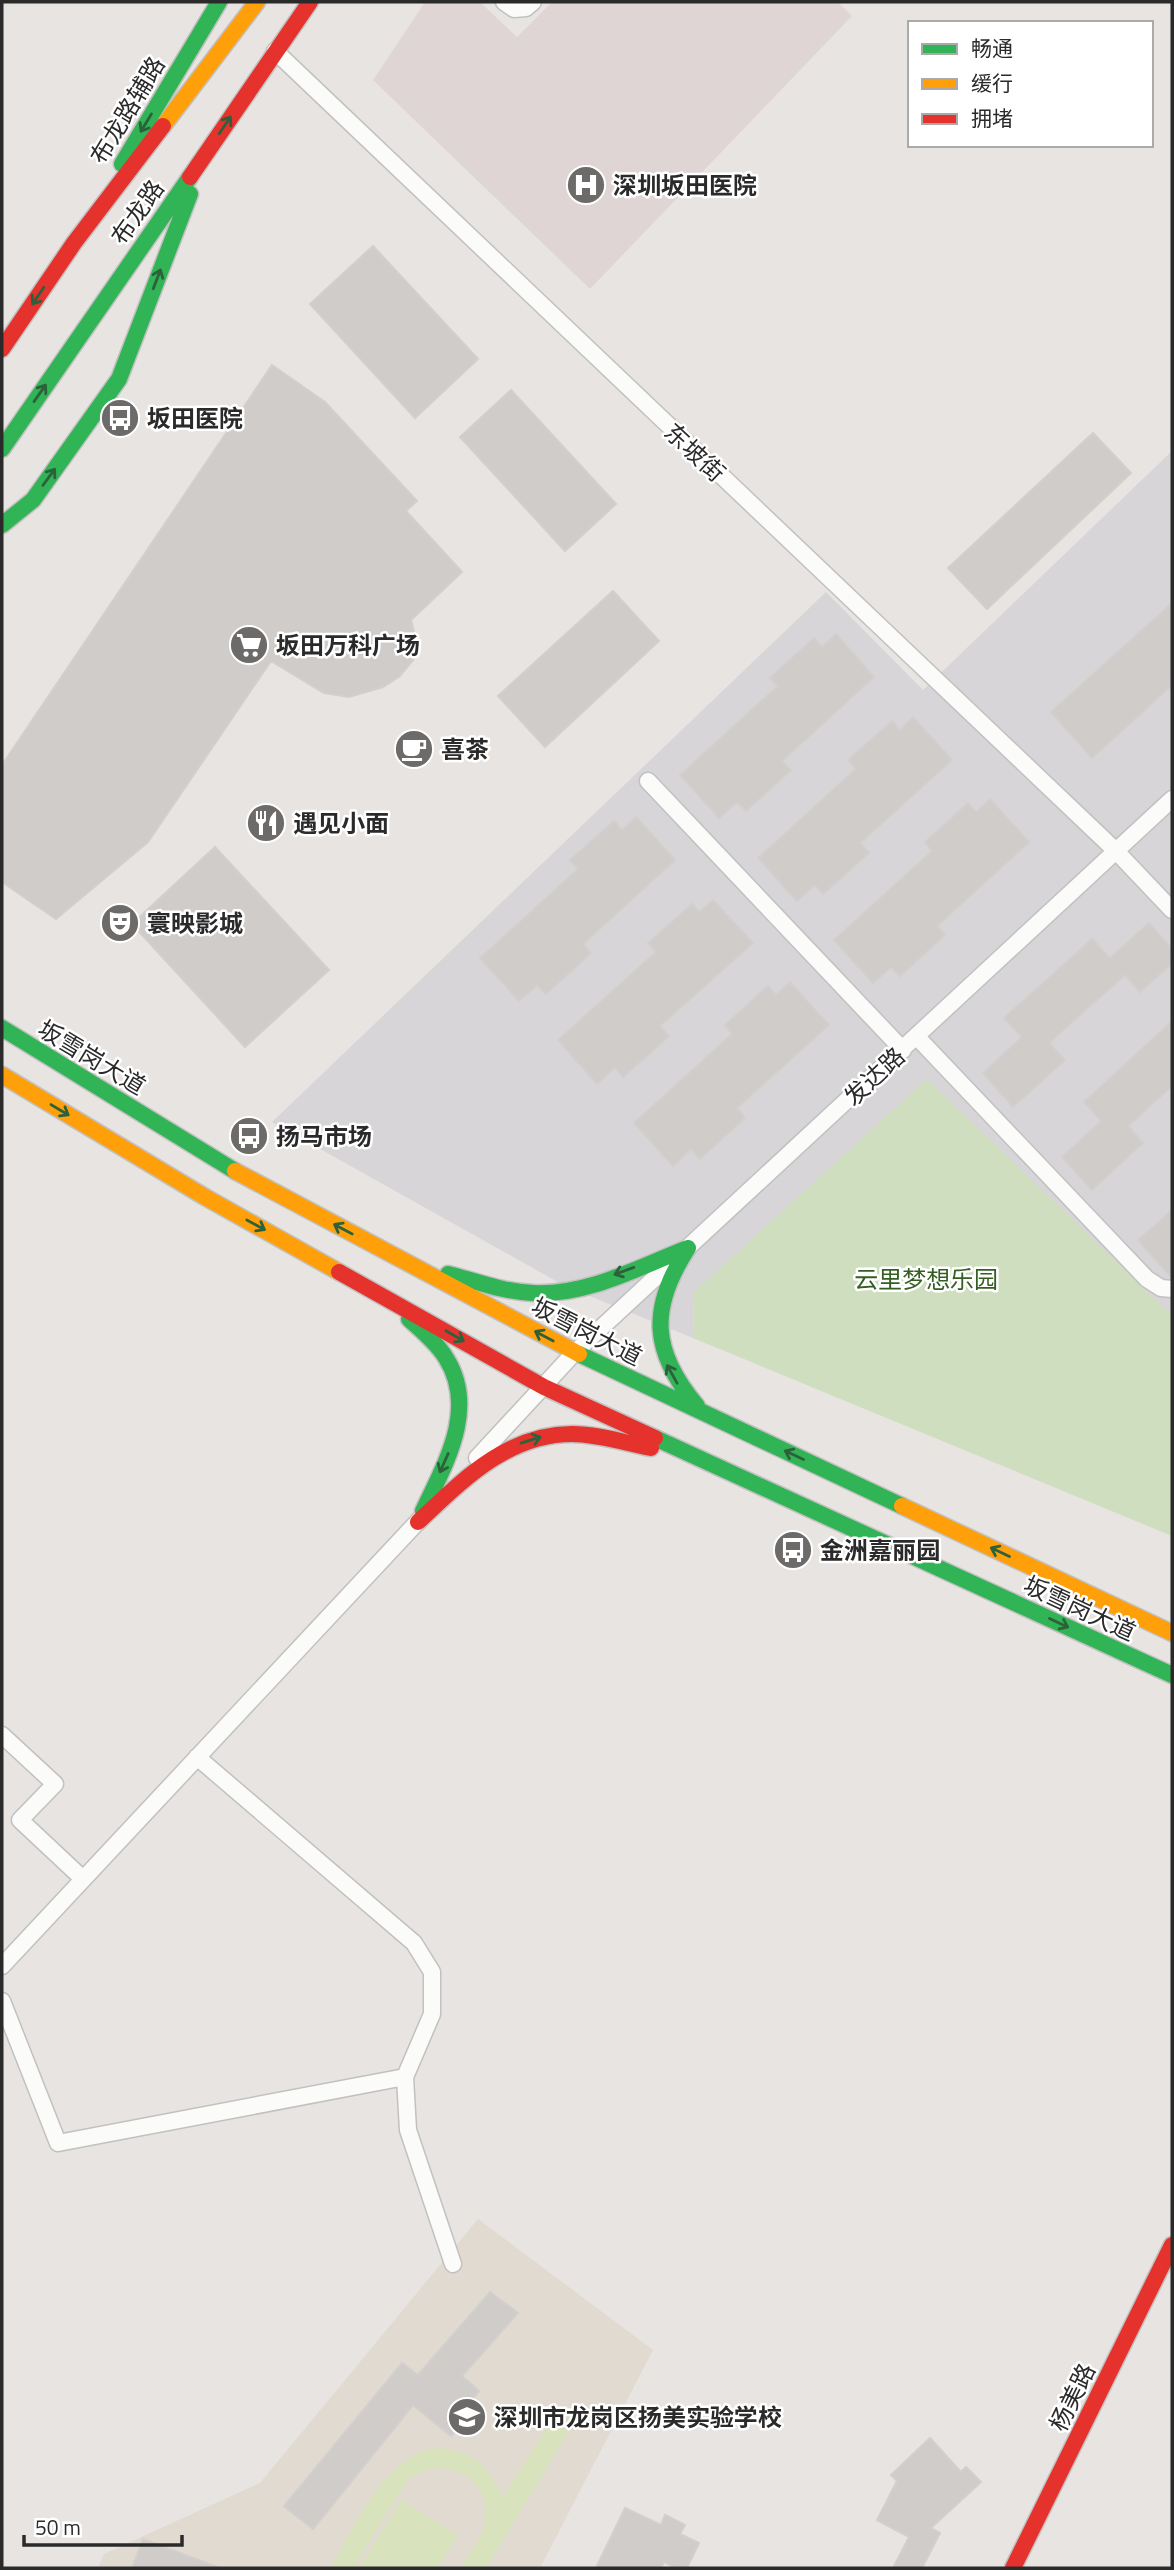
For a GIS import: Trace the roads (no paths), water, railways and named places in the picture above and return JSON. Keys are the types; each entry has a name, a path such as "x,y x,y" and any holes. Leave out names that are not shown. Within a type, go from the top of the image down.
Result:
{"main road":[{"name":"布龙路辅路","path":"74,243 219,2"},
{"name":"布龙路","path":"2,349 74,243 257,2"},
{"name":"布龙路","path":"2,449 310,2"},
{"path":"2,525 33,500 119,379 205,153"},
{"name":"坂雪岗大道","path":"2,1028 249,1179 575,1352 1172,1633"},
{"name":"坂雪岗大道","path":"2,1075 205,1197 544,1387 1172,1675"},
{"path":"412,1266 516,1290 550,1293 583,1287 688,1248"},
{"path":"688,1248 673,1269 663,1292 659,1317 660,1343 668,1367 681,1389 699,1407 720,1421"},
{"path":"391,1300 446,1359 459,1396 457,1432 418,1522"},
{"path":"418,1522 484,1462 510,1446 540,1436 571,1434 696,1458"},
{"name":"杨美路","path":"1013,2568 1172,2245"}],"street":[{"path":"504,2 514,9 526,8 533,2"},
{"name":"东坡街","path":"275,51 1116,851 1172,910"},
{"path":"648,781 903,1050"},
{"name":"发达路","path":"2,1966 575,1352 1172,799"},
{"path":"917,1037 1147,1279 1161,1288 1172,1289"},
{"path":"2,1735 55,1784 20,1820 83,1879"},
{"path":"197,1757 414,1943 432,1972 432,2014 405,2077 408,2130 453,2264"},
{"path":"2,2001 58,2143 405,2077"}],"place":[{"name":"深圳坂田医院","path":"586,185"},
{"name":"坂田医院","path":"120,418"},
{"name":"坂田万科广场","path":"249,645"},
{"name":"喜茶","path":"414,749"},
{"name":"遇见小面","path":"266,823"},
{"name":"寰映影城","path":"120,923"},
{"name":"扬马市场","path":"249,1136"},
{"name":"金洲嘉丽园","path":"793,1550"},
{"name":"深圳市龙岗区扬美实验学校","path":"467,2417"}],"park label":[{"name":"云里梦想乐园","path":"926,1279"}]}
